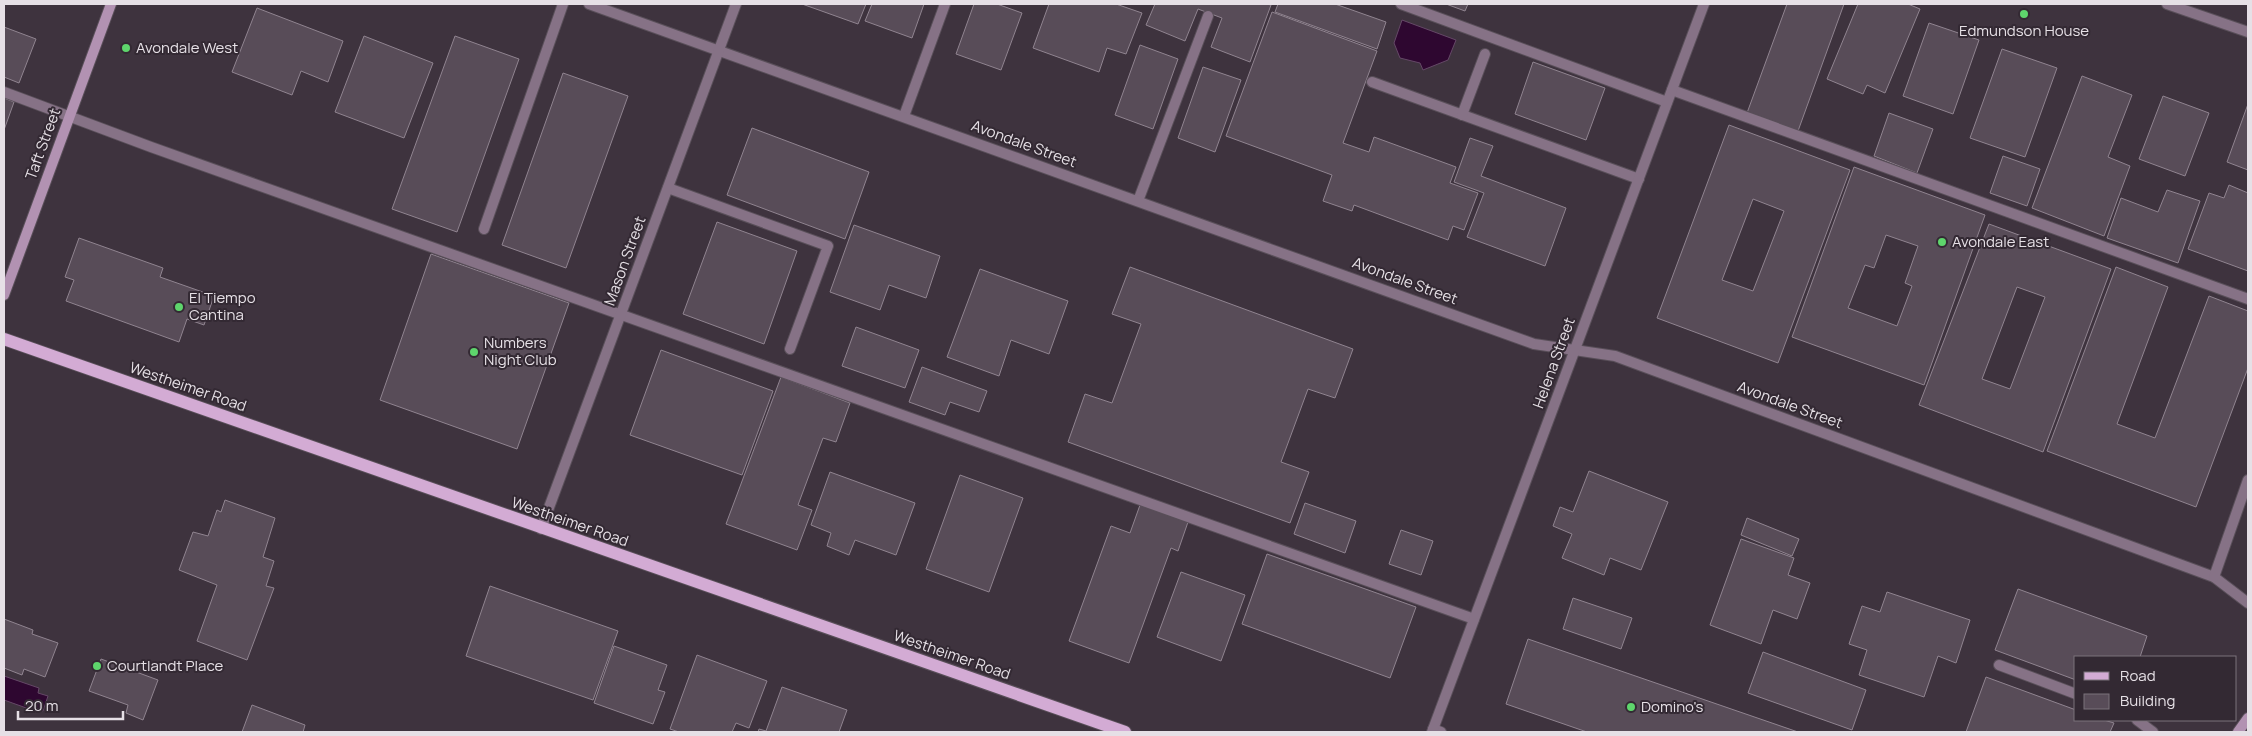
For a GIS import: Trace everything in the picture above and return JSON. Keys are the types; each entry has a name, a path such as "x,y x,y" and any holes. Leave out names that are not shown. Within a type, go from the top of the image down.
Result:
{"main road":[{"name":"Westheimer Road","path":"4,339 541,529 1126,732"}],"street":[{"name":"Taft Street","path":"4,295 111,4"},
{"path":"484,229 563,4"},
{"name":"Avondale Street","path":"589,4 1534,344 1615,356 2214,577 2248,603"},
{"name":"Mason Street","path":"541,529 736,4"},
{"path":"904,116 945,4"},
{"path":"1401,4 1667,102"},
{"name":"Helena Street","path":"1435,731 1474,619 1704,4"},
{"path":"2167,4 2248,32"},
{"path":"1138,201 1208,16"},
{"path":"1462,115 1485,54"},
{"path":"1372,82 1639,178"},
{"path":"1672,90 2248,298"},
{"path":"4,92 151,147 1474,619"},
{"path":"668,188 828,246 790,349"},
{"path":"2214,577 2248,480"},
{"path":"1999,666 2074,693"},
{"path":"2238,732 2248,718"},
{"path":"2138,721 2153,732"}],"shaded area":[{"path":"1402,20 1456,40 1448,60 1423,70 1420,63 1400,58 1394,43"},
{"path":"4,676 39,688 38,693 48,696 43,711 33,707 32,710 4,700"}],"building":[{"path":"802,4 866,4 858,24"},
{"path":"872,4 924,4 912,38 865,21"},
{"path":"974,4 997,4 1022,13 1001,70 956,54"},
{"path":"1049,4 1116,4 1142,13 1126,54 1107,48 1099,72 1033,48"},
{"path":"1155,4 1271,5 1250,62 1211,47 1222,18 1198,9 1185,41 1146,25"},
{"path":"1278,4 1335,4 1386,22 1377,49 1275,12"},
{"path":"1446,4 1468,4 1465,11"},
{"path":"1787,4 1844,4 1798,131 1747,113"},
{"path":"1858,4 1908,4 1920,9 1885,93 1867,85 1863,94 1827,79"},
{"path":"257,8 343,41 328,82 301,71 292,95 232,72"},
{"path":"1272,12 1377,51 1343,143 1369,152 1374,137 1456,167 1450,183 1478,193 1464,230 1453,226 1448,240 1354,205 1352,211 1323,201 1332,175 1226,136"},
{"path":"1929,23 1979,40 1953,114 1903,96"},
{"path":"4,27 36,39 19,83 4,77"},
{"path":"364,36 433,63 404,138 335,112"},
{"path":"455,36 519,59 457,232 392,209"},
{"path":"1140,45 1178,59 1153,129 1115,115"},
{"path":"2002,49 2057,68 2025,157 1970,138"},
{"path":"1533,62 1605,88 1586,140 1515,114"},
{"path":"1203,67 1241,80 1215,152 1178,138"},
{"path":"563,73 628,96 566,268 502,245"},
{"path":"2082,76 2132,95 2108,157 2130,166 2104,236 2032,208"},
{"path":"2163,96 2209,113 2185,176 2139,159"},
{"path":"4,98 14,102 4,130"},
{"path":"2248,104 2248,170 2227,162"},
{"path":"1889,113 1933,129 1917,173 1874,156"},
{"path":"1729,125 1850,170 1778,363 1657,318","holes":["1753,199 1784,211 1753,291 1722,280"]},
{"path":"752,128 869,172 845,239 727,195"},
{"path":"1470,138 1493,146 1481,176 1566,208 1545,266 1467,237 1484,193 1454,182"},
{"path":"2003,156 2040,169 2027,206 1990,193"},
{"path":"1854,167 1985,215 1924,385 1792,337","holes":["1886,235 1918,246 1905,283 1912,286 1897,326 1848,308 1865,265 1874,268"]},
{"path":"2229,185 2248,193 2248,271 2188,249 2209,193 2224,198"},
{"path":"2167,190 2200,201 2178,263 2107,238 2121,198 2158,212"},
{"path":"717,222 797,251 764,344 683,314"},
{"path":"1989,224 2111,269 2043,452 1919,405","holes":["2017,287 2045,297 2010,389 1982,379"]},
{"path":"854,225 940,256 926,298 889,285 880,310 830,292"},
{"path":"79,238 163,268 160,277 214,296 204,325 187,319 179,342 66,301 74,280 65,277"},
{"name":"Numbers Night Club","path":"431,254 569,303 517,449 380,400"},
{"path":"1130,267 1353,349 1335,398 1308,389 1281,462 1309,472 1290,523 1068,442 1085,394 1112,403 1141,324 1112,314"},
{"path":"2116,267 2168,287 2117,424 2155,438 2209,296 2248,311 2248,368 2196,507 2047,451"},
{"path":"980,269 1068,301 1049,354 1011,340 999,376 947,357"},
{"path":"856,327 919,350 905,388 842,366"},
{"path":"661,350 773,391 742,475 630,435"},
{"path":"922,367 987,391 979,412 950,402 945,415 909,402"},
{"path":"781,377 850,403 836,442 823,438 798,505 812,510 797,550 726,524"},
{"path":"1589,471 1668,502 1641,570 1610,558 1604,575 1562,558 1572,534 1553,526 1560,507 1573,512"},
{"path":"830,472 915,503 896,555 855,540 849,555 827,546 831,533 811,525"},
{"path":"960,475 1023,498 989,592 926,569"},
{"path":"225,500 275,518 263,557 274,561 266,586 274,588 247,660 197,641 217,585 179,570 193,532 208,536 217,510 221,512"},
{"path":"1305,503 1356,521 1345,553 1294,534"},
{"path":"1140,505 1188,522 1178,551 1171,548 1129,663 1069,641 1111,526 1130,533"},
{"path":"1747,518 1799,539 1792,556 1741,535"},
{"path":"1401,530 1433,541 1421,575 1389,564"},
{"path":"1741,539 1794,558 1788,575 1810,583 1797,619 1773,610 1761,644 1710,625"},
{"path":"1267,554 1416,607 1390,678 1242,624"},
{"path":"1181,572 1245,595 1221,661 1157,637"},
{"path":"490,586 618,631 593,700 466,656"},
{"path":"2018,589 2147,636 2140,656 2074,656 2074,679 1995,650"},
{"path":"1887,592 1970,620 1956,663 1938,656 1924,697 1859,675 1867,650 1849,644 1862,606 1880,612"},
{"path":"1573,598 1632,618 1621,649 1563,629"},
{"path":"4,619 33,630 32,634 58,643 45,677 24,669 22,675 4,668"},
{"path":"1528,639 1798,732 1587,732 1506,704"},
{"path":"614,646 667,665 658,690 665,692 653,724 594,703"},
{"path":"1763,652 1866,690 1852,730 1748,693"},
{"path":"697,655 767,681 749,728 736,723 732,732 679,732 670,729"},
{"path":"101,659 158,680 143,720 126,713 128,705 89,691"},
{"path":"1986,677 2074,709 2074,721 2107,721 2114,723 2110,732 1966,732"},
{"path":"782,687 847,710 839,732 758,732 759,729 766,731"},
{"path":"252,705 305,725 303,732 242,732"}],"place":[{"name":"Edmundson House","path":"2024,14"},
{"name":"Avondale West","path":"126,48"},
{"name":"Avondale East","path":"1942,242"},
{"name":"El Tiempo Cantina","path":"179,307"},
{"name":"Numbers Night Club","path":"474,352"},
{"name":"Courtlandt Place","path":"97,666"},
{"name":"Domino's","path":"1631,707"}]}
